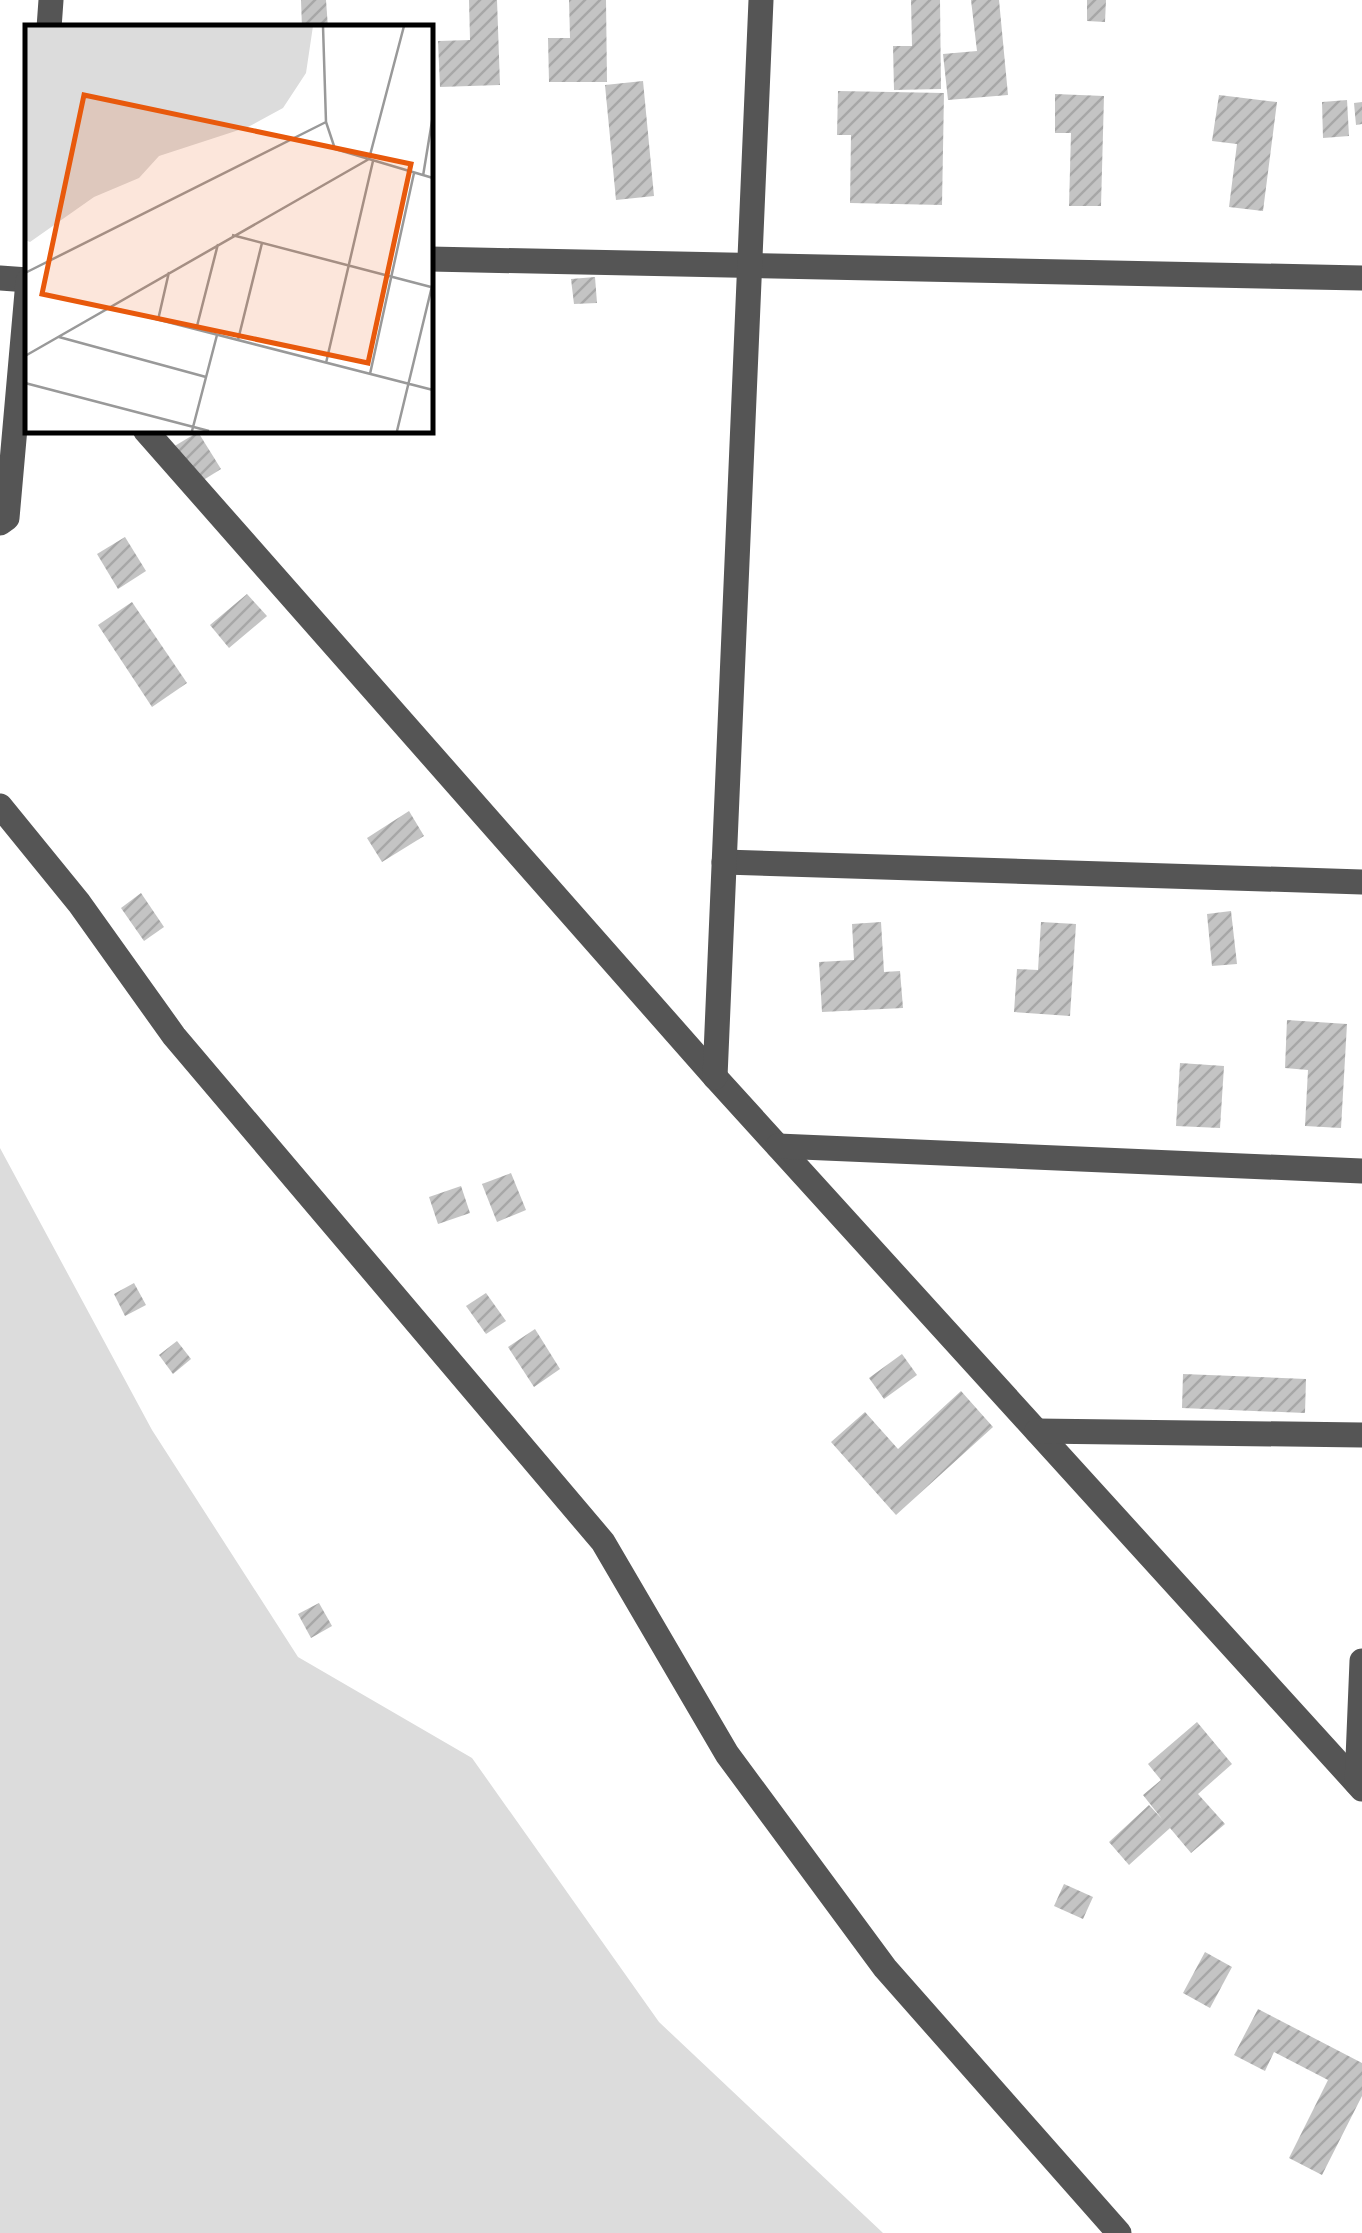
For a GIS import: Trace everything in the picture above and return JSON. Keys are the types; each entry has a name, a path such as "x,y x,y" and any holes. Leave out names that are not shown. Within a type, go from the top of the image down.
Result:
{"street":[{"path":"49,25 51,0"},
{"path":"715,1077 761,0"},
{"path":"432,259 1362,278"},
{"path":"0,278 25,280"},
{"path":"0,523 7,518 25,314"},
{"path":"147,432 715,1077 1360,1786"},
{"path":"0,806 79,903 174,1036 604,1542 727,1754 874,1952 1119,2233"},
{"path":"724,862 1362,882"},
{"path":"778,1146 1362,1171"},
{"path":"1037,1430 1362,1435"},
{"path":"1360,1786 1362,1661"}],"shaded area":[{"path":"0,1148 152,1430 298,1657 472,1758 659,2022 883,2233 0,2233"}],"building":[{"path":"301,0 326,0 328,25 302,25"},
{"path":"469,0 497,0 500,85 440,87 438,41 470,40"},
{"path":"569,0 606,0 607,82 549,82 548,38 570,38"},
{"path":"911,0 940,0 941,89 894,90 893,46 912,46"},
{"path":"971,0 999,0 1008,95 948,100 943,54 977,51"},
{"path":"1087,0 1106,0 1105,22 1087,21"},
{"path":"643,81 654,196 616,200 605,85"},
{"path":"838,91 944,93 942,205 850,203 851,135 837,135"},
{"path":"1055,94 1104,96 1101,206 1069,206 1071,133 1055,133"},
{"path":"1219,95 1277,102 1263,211 1229,207 1237,144 1212,141"},
{"path":"1347,100 1349,136 1323,138 1322,102"},
{"path":"1362,102 1362,124 1356,125 1354,103"},
{"path":"595,277 597,303 574,304 571,279"},
{"path":"198,432 221,469 197,484 173,447"},
{"path":"125,537 146,571 118,589 97,554"},
{"path":"247,594 267,616 229,648 210,625"},
{"path":"132,602 187,683 152,707 98,625"},
{"path":"409,811 424,836 382,862 367,838"},
{"path":"141,893 164,927 144,941 121,908"},
{"path":"1231,911 1237,964 1212,966 1207,914"},
{"path":"881,922 884,972 900,971 903,1008 822,1012 819,962 854,960 852,924"},
{"path":"1041,922 1076,924 1070,1016 1014,1012 1017,969 1038,970"},
{"path":"1287,1020 1347,1024 1341,1128 1305,1126 1308,1070 1285,1068"},
{"path":"1180,1063 1224,1066 1220,1128 1176,1126"},
{"path":"511,1173 526,1210 497,1222 482,1184"},
{"path":"461,1186 470,1213 438,1224 429,1197"},
{"path":"134,1283 146,1305 125,1316 114,1294"},
{"path":"486,1293 506,1321 486,1334 466,1306"},
{"path":"535,1329 560,1369 534,1387 508,1347"},
{"path":"177,1341 191,1359 173,1374 159,1355"},
{"path":"902,1354 917,1375 884,1399 869,1378"},
{"path":"1183,1374 1306,1379 1305,1413 1182,1408"},
{"path":"961,1391 993,1427 896,1515 831,1442 865,1412 898,1449"},
{"path":"319,1603 332,1626 311,1638 298,1614"},
{"path":"1197,1722 1232,1764 1198,1794 1225,1824 1191,1853 1170,1828 1129,1865 1109,1842 1149,1805 1162,1819 1143,1795 1161,1780 1148,1764"},
{"path":"1064,1884 1093,1897 1083,1919 1054,1906"},
{"path":"1205,1952 1232,1967 1210,2008 1183,1993"},
{"path":"1258,2009 1362,2063 1362,2096 1322,2175 1289,2158 1328,2080 1274,2052 1265,2071 1234,2055"}]}
